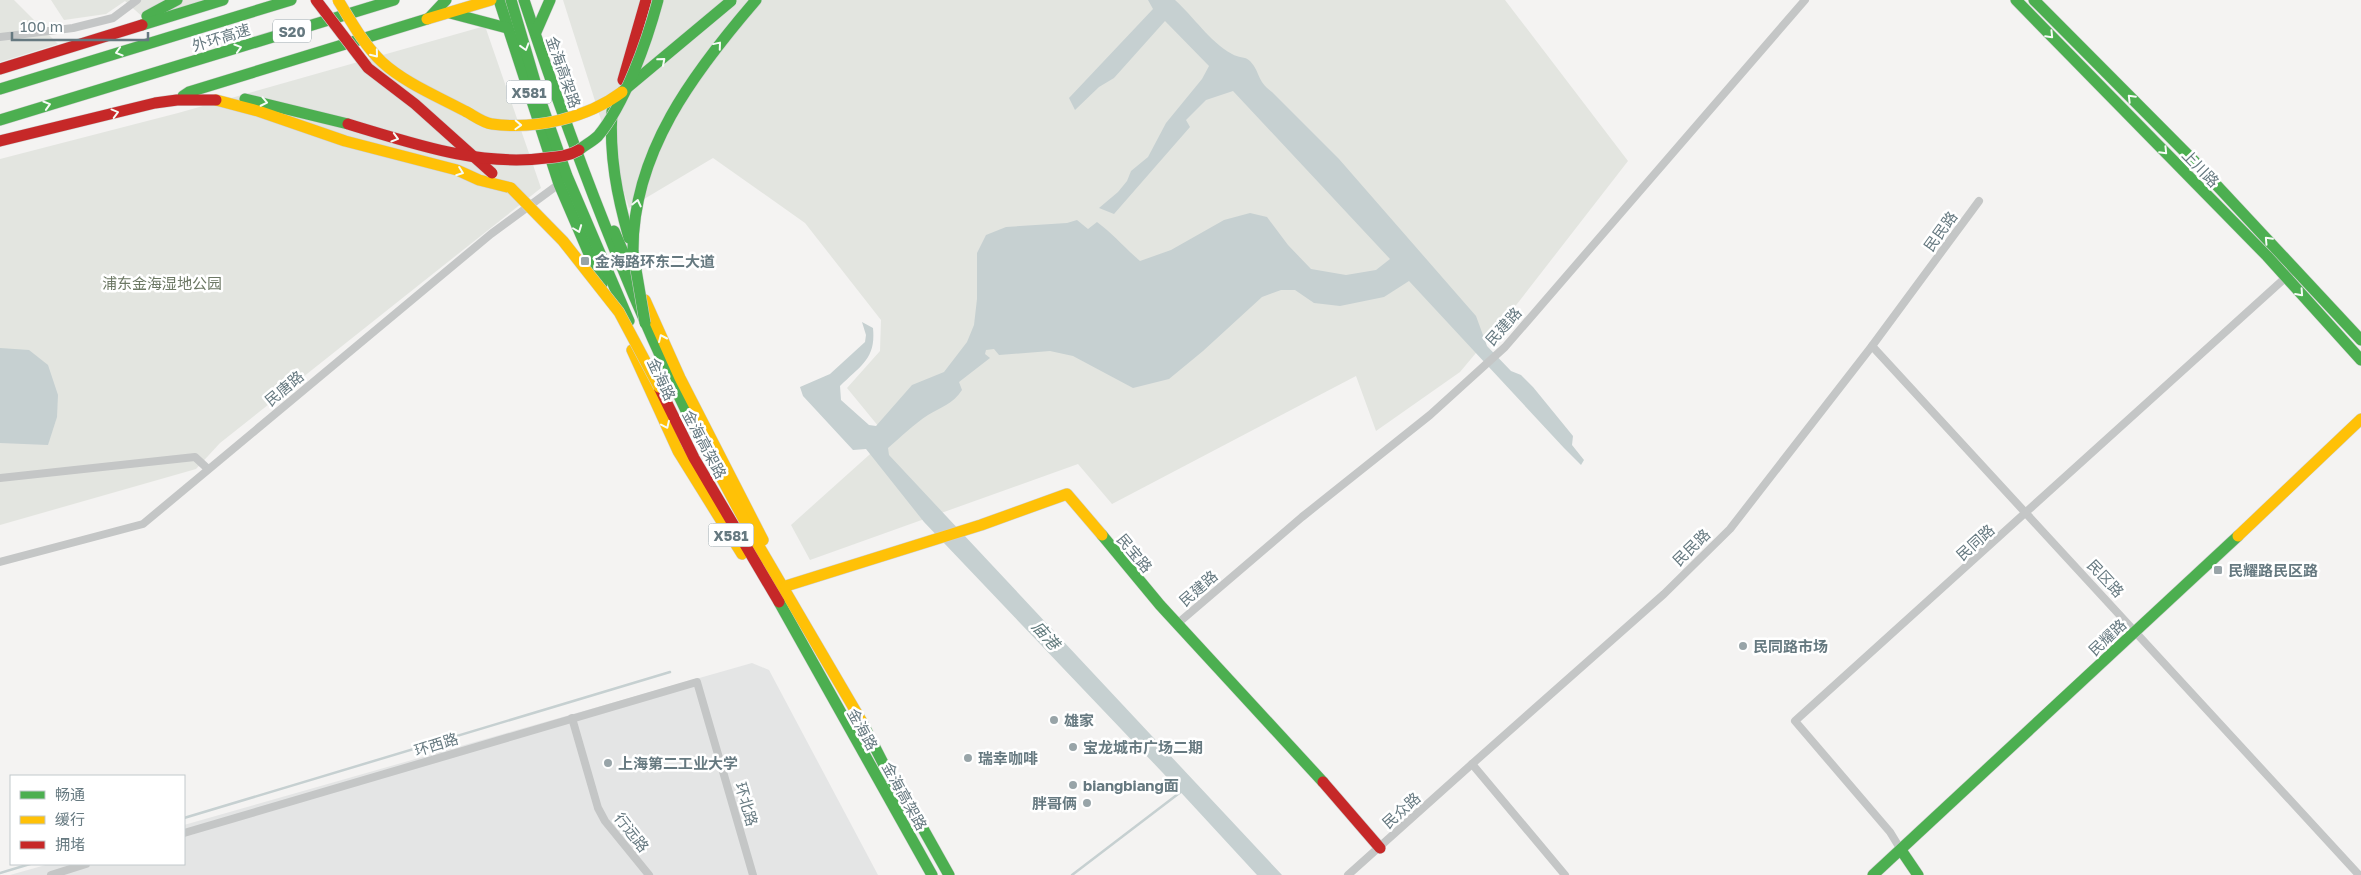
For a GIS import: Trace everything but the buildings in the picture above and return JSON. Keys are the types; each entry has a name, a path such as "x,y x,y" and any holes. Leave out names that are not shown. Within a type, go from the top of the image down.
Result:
{"main road":[{"path":"106,36 177,0"},
{"path":"0,69 223,0"},
{"name":"外环高速","path":"0,88 291,0"},
{"path":"316,0 368,68 415,104 511,188 564,240 619,312 659,387"},
{"path":"338,0 356,30 382,62 414,84 490,124 532,126 554,122 606,104 645,75 731,0"},
{"name":"外环高速","path":"0,120 394,0"},
{"path":"427,20 446,0"},
{"path":"178,100 189,92 491,0"},
{"name":"金海路","path":"499,0 560,184 590,258 678,451 804,654 926,875"},
{"name":"金海高架路","path":"510,0 567,176 596,248 659,387 694,458 784,610 932,875"},
{"name":"金海路","path":"525,0 618,241 680,378 786,586 868,724 949,875"},
{"name":"金海高架路","path":"525,0 555,97 609,239 691,422 741,515 855,712 942,875"},
{"path":"536,32 550,0"},
{"path":"645,323 633,252 616,190 610,130 613,106 646,0"},
{"path":"0,141 178,100 216,100 236,97 348,124 423,146 485,158 524,161 571,155 597,137 618,106 648,37 658,0"},
{"path":"633,252 634,215 652,150 674,107 706,59 756,0"},
{"name":"上川路","path":"2016,0 2286,277 2361,360"},
{"name":"上川路","path":"2034,0 2195,162 2361,340"},
{"path":"450,13 507,28"},
{"path":"216,100 251,109 345,141 458,170 479,180 511,188"},
{"name":"民耀路","path":"1873,875 1902,850 2361,419"},
{"name":"民宝路","path":"786,586 966,529 1067,494 1177,624 1296,751 1380,848"},
{"path":"1902,850 1918,875"}],"street":[{"path":"0,37 73,28 113,18 137,0"},
{"name":"民建路","path":"1177,624 1302,517 1430,415 1505,347 1805,0"},
{"name":"民唐路","path":"0,562 143,524 491,234 560,184"},
{"name":"民民路","path":"1472,764 1664,594 1730,529 1872,346 1979,201"},
{"name":"民同路","path":"1902,850 1890,832 1795,721 2028,513 2295,269"},
{"name":"民区路","path":"1872,346 2028,513 2359,875"},
{"path":"0,478 195,457 208,469"},
{"name":"环西路","path":"185,834 697,682"},
{"name":"环北路","path":"697,682 753,875"},
{"name":"行远路","path":"572,718 598,808 604,821 649,875"},
{"path":"1472,764 1565,875"},
{"name":"民众路","path":"1348,875 1472,764"},
{"path":"51,875 83,865"}],"shaded area":[{"name":"上海第二工业大学","path":"752,663 769,670 878,875 10,875 45,865 185,865 185,825"}],"green space":[{"path":"0,0 14,0 58,44 0,62"},
{"path":"51,0 207,0 145,19 125,1 106,14 64,20"},
{"path":"563,0 1505,0 1628,161 1517,304 1460,372 1376,431 1356,376 1112,504 1078,464 810,560 791,525 888,438 847,388 880,351 881,320 805,223 713,158 629,208"},
{"name":"浦东金海湿地公园","path":"485,26 541,188 220,443 196,469 0,525 0,159 178,113"}],"water":[{"name":"庙港","path":"1148,0 1175,0 1224,49 1250,61 1263,84 1339,159 1476,316 1487,346 1511,371 1521,375 1533,387 1573,436 1572,445 1584,460 1581,465 1564,448 1409,281 1384,297 1340,306 1314,303 1295,290 1281,290 1262,297 1169,379 1133,388 1073,356 1050,351 999,355 994,349 986,350 985,354 990,358 959,382 962,390 955,399 928,415 888,448 889,455 1282,875 1257,875 1162,772 924,522 866,449 853,450 803,396 800,387 830,374 865,342 866,335 862,322 873,328 872,347 865,361 840,386 841,400 869,425 876,426 912,385 944,372 967,342 974,325 977,299 977,253 986,235 1006,227 1067,223 1077,220 1088,229 1097,222 1140,261 1171,250 1224,220 1250,213 1267,217 1288,245 1311,269 1346,275 1376,270 1390,259 1233,91 1206,100 1186,120 1190,127 1114,214 1099,208 1118,192 1127,181 1131,171 1148,157 1166,123 1202,79 1209,66 1165,21 1114,78 1099,87 1075,110 1069,98 1153,9"},
{"path":"0,348 29,350 48,365 58,395 57,417 48,445 0,443"}],"waterway":[{"path":"185,818 670,672"},
{"path":"1072,875 1182,791"},
{"path":"0,873 27,865"}],"traffic: fast":[{"path":"147,16 177,0"},
{"path":"142,25 223,0"},
{"path":"0,89 291,0"},
{"path":"0,120 394,0"},
{"path":"429,18 446,0"},
{"path":"499,0 559,184 602,284"},
{"path":"511,0 541,102 567,176 629,321"},
{"path":"524,0 560,107 621,266 691,421"},
{"path":"536,32 550,0"},
{"path":"579,150 598,136 608,123 626,90 648,34 658,0"},
{"path":"633,252 635,216 643,181 655,148 671,116 690,85 710,56 756,0"},
{"path":"2016,0 2267,256 2361,360"},
{"path":"2034,0 2195,162 2361,340"},
{"path":"622,92 731,1"},
{"path":"450,13 507,28"},
{"path":"183,96 189,92 427,19"},
{"path":"245,99 348,124"},
{"path":"612,111 611,127 615,175 629,238"},
{"path":"614,231 633,275"},
{"path":"633,252 645,323"},
{"path":"1102,535 1160,605 1323,782"},
{"path":"1873,875 2238,536"},
{"path":"779,602 932,875"},
{"path":"862,722 905,806"},
{"path":"903,793 949,875"},
{"path":"1901,850 1918,875"}],"traffic: slow":[{"path":"338,0 369,48 391,70 482,121 509,125 526,125 560,120 593,109 622,92"},
{"path":"427,19 491,0"},
{"path":"216,100 258,111 345,141 457,170 479,180 511,188"},
{"path":"511,188 563,241 619,312 659,387"},
{"path":"645,300 680,378 763,540"},
{"path":"632,350 678,451 742,554"},
{"path":"2238,536 2361,419"},
{"path":"691,421 750,531 862,722"},
{"path":"786,586 981,525 1067,494 1102,535"}],"traffic: jam":[{"path":"316,0 368,68 415,104 492,173"},
{"path":"623,80 646,0"},
{"path":"0,69 142,25"},
{"path":"0,141 155,103 177,100 216,100"},
{"path":"348,124 446,152 496,159 521,160 555,157 579,150"},
{"path":"654,377 694,458 779,602"},
{"path":"1323,782 1380,848"}],"place":[{"name":"金海路环东二大道","path":"585,261"},
{"name":"民耀路民区路","path":"2218,570"},
{"name":"民同路市场","path":"1743,646"},
{"name":"雄家","path":"1054,720"},
{"name":"宝龙城市广场二期","path":"1073,747"},
{"name":"瑞幸咖啡","path":"968,758"},
{"name":"上海第二工业大学","path":"608,763"},
{"name":"biangbiang面","path":"1073,785"},
{"name":"胖哥俩","path":"1087,803"}]}
